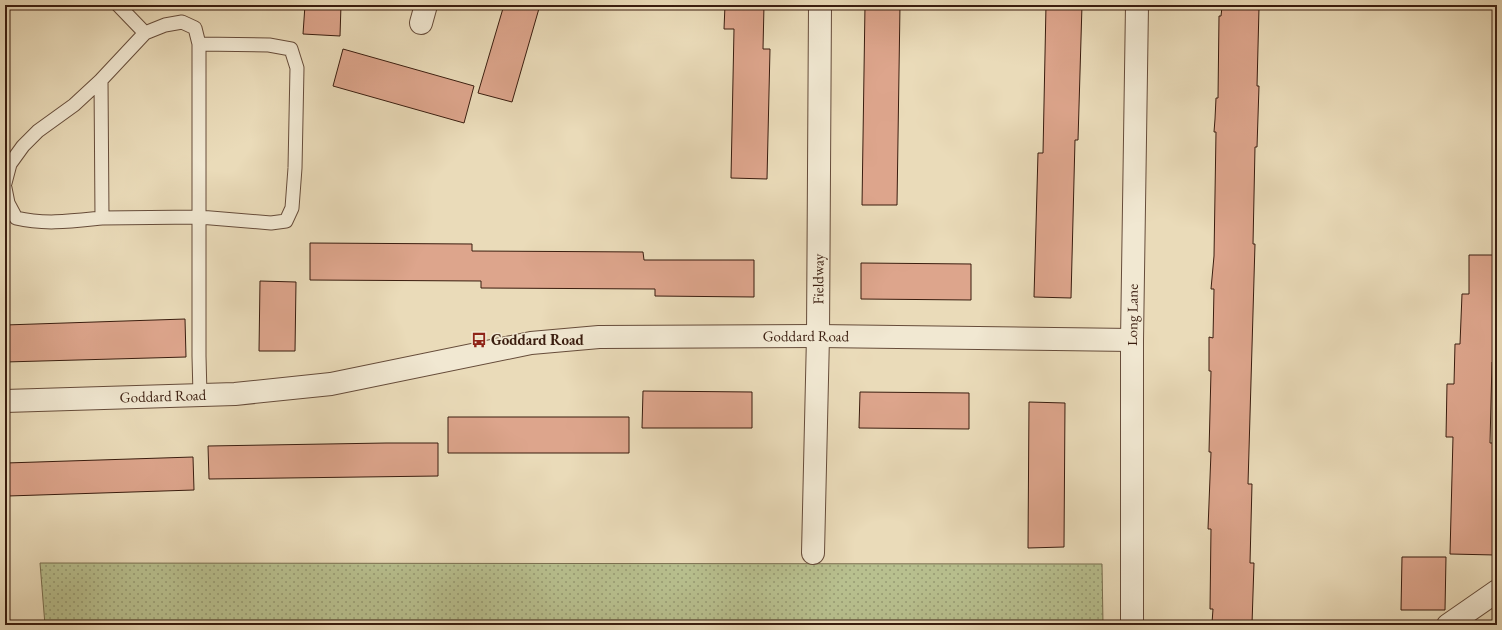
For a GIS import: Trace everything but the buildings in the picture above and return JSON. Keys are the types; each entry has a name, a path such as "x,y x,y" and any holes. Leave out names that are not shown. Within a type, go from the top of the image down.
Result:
{"street":[{"name":"Fieldway","path":"813,553 818,336 820,5"},
{"name":"Long Lane","path":"1132,625 1132,340 1137,5"},
{"name":"Goddard Road","path":"5,401 235,394 331,384 531,343 600,337 818,336 1132,340"},
{"path":"1448,625 1497,591"}],"lane":[{"path":"118,5 145,33"},
{"path":"5,183 10,164 23,146 38,131 74,105 101,80 145,33 165,25 182,22 195,28 199,44 200,395"},
{"path":"5,188 8,203 16,218 32,222 54,222 102,218 199,217 271,223 286,221 292,208 295,168 297,68 291,49 269,44 199,44"},
{"path":"101,80 102,218"}],"green space":[{"path":"40,563 1102,564 1103,625 45,625"}],"place":[{"name":"Goddard Road","path":"479,340"}]}
